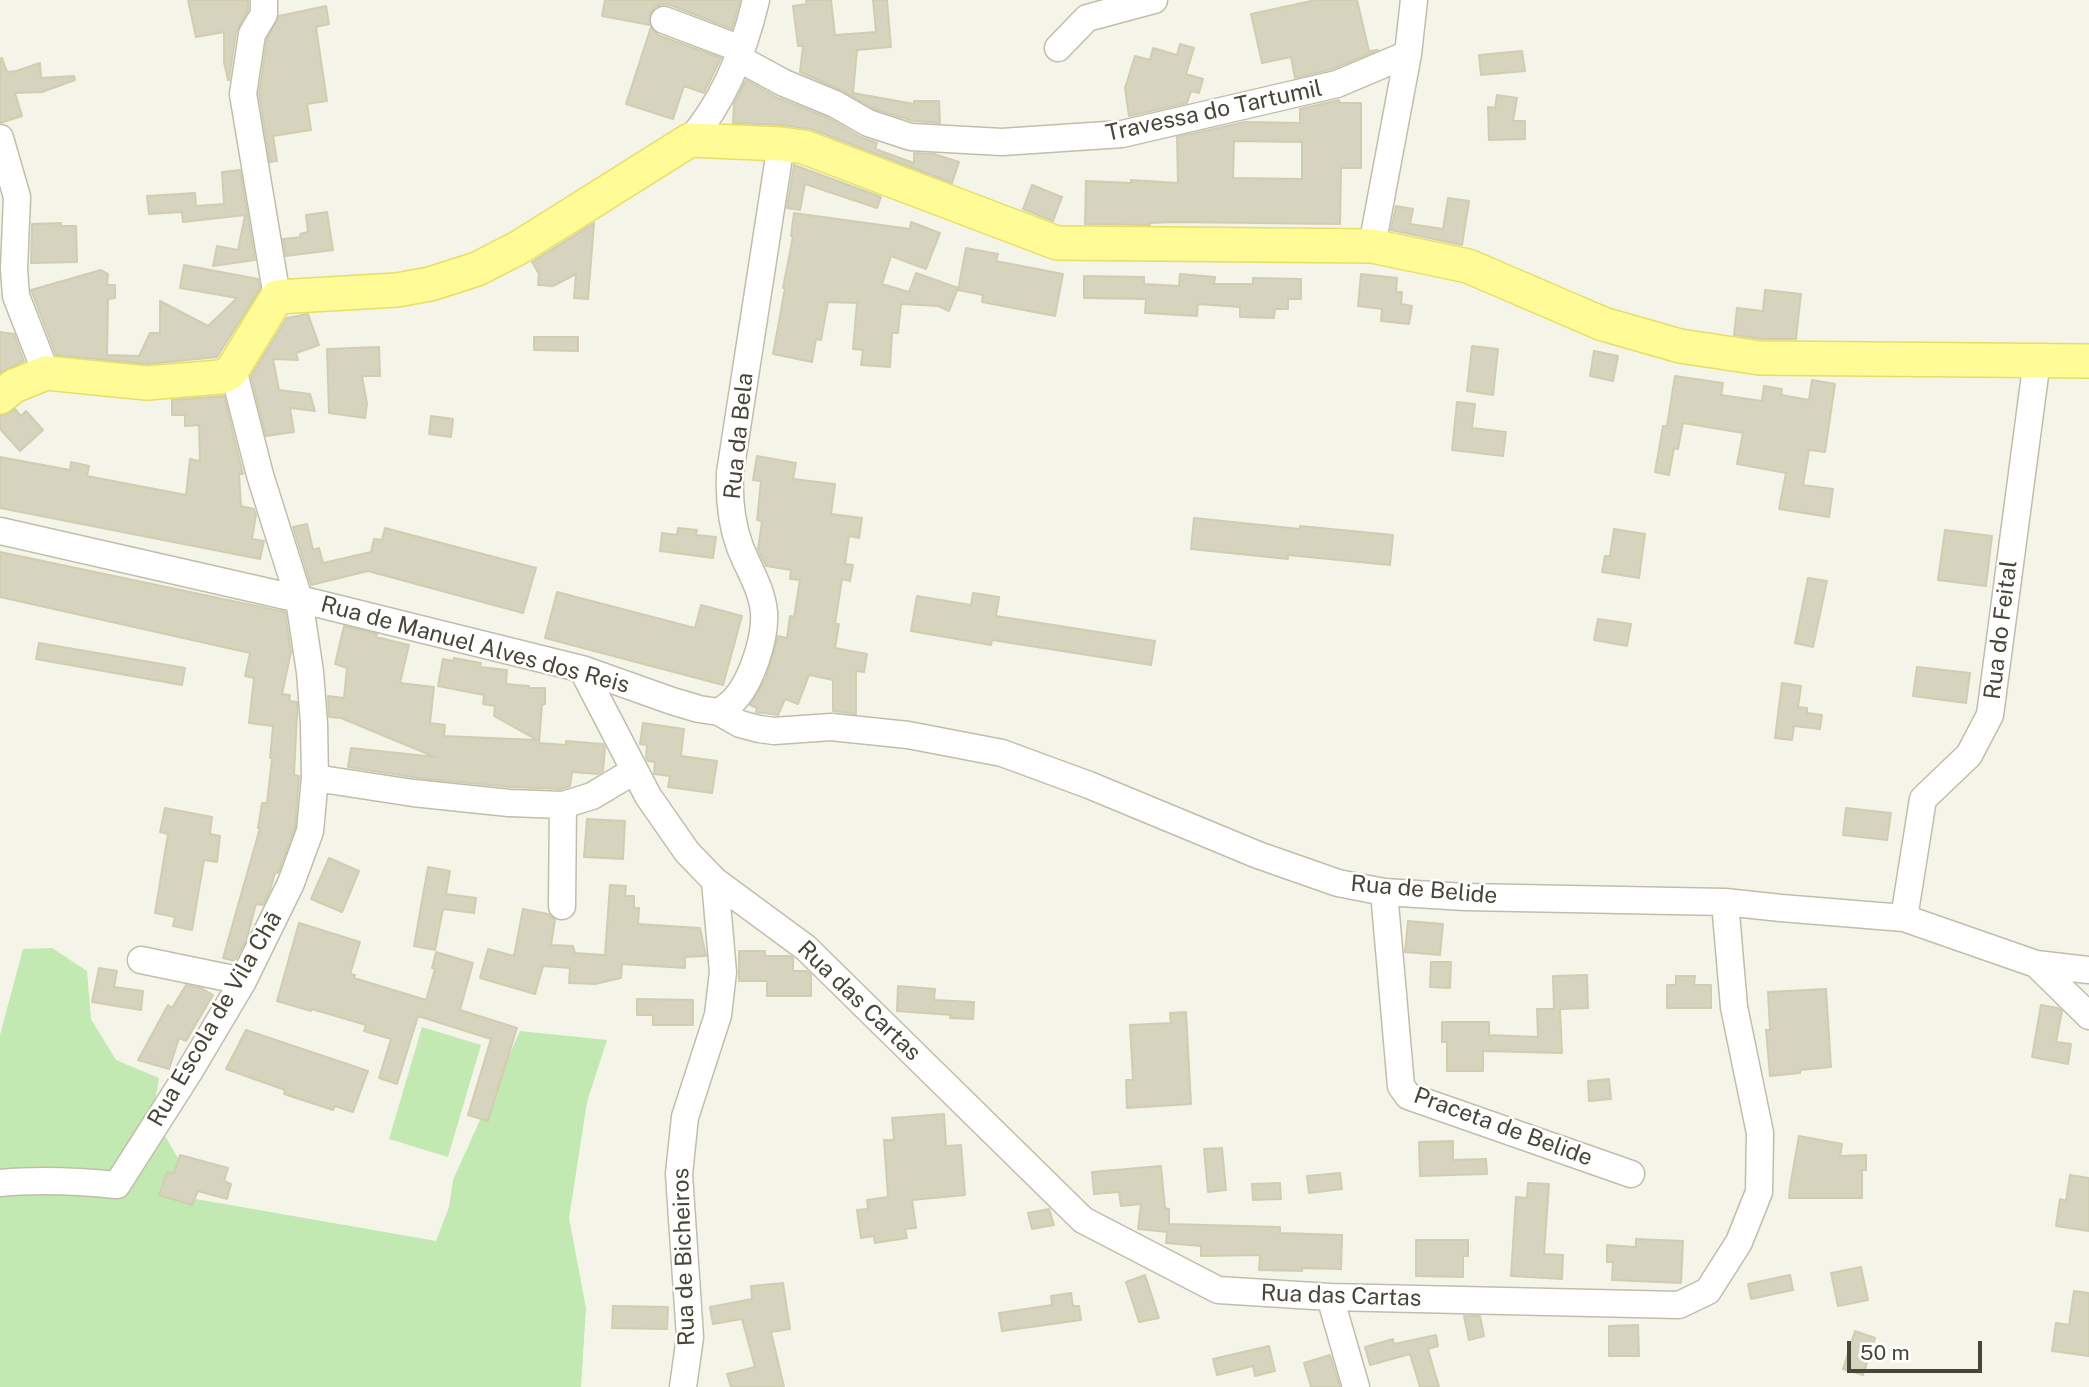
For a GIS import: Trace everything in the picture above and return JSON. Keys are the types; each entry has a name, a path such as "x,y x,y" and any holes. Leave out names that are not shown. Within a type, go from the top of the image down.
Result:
{"main road":[{"path":"0,397 13,386 46,373 148,383 219,377 233,369 277,297 397,289 430,284 477,269 518,248 690,140 804,147 1057,243 1372,246 1468,266 1603,324 1680,346 1760,358 2089,361"}],"street":[{"path":"264,0 264,14 252,34 243,94 277,297"},
{"path":"690,140 721,97 750,28 756,0"},
{"path":"1058,48 1087,18 1154,0"},
{"path":"1372,246 1408,54 1414,0"},
{"name":"Travessa do Tartumil","path":"664,20 739,53 785,83 835,104 868,123 911,137 1002,142 1122,134 1337,85 1408,54"},
{"path":"0,138 17,197 13,269 16,296 46,373"},
{"name":"Rua da Bela","path":"719,712 733,701 744,686 762,637 764,612 731,515 730,472 781,144"},
{"name":"Rua do Feital","path":"1904,918 1923,799 1969,755 1990,715 2037,360"},
{"name":"Rua de Manuel Alves dos Reis","path":"233,369 260,475 299,598 582,669 672,701 719,712"},
{"path":"0,531 299,598"},
{"name":"Rua Escola de Vila Chã","path":"0,1183 68,1180 117,1185 243,981 291,883 310,831 315,778 314,724 310,672 299,598"},
{"path":"582,669 648,796 687,852 715,881"},
{"name":"Rua de Belide","path":"719,712 759,729 774,731 831,727 908,735 1002,753 1089,785 1258,855 1338,883 1384,892 1465,897 1725,902 1904,918 2036,964 2089,1016"},
{"path":"315,778 509,803 563,805 592,796 634,771"},
{"path":"562,906 563,805"},
{"name":"Rua das Cartas","path":"715,881 806,948 1083,1220 1218,1290 1330,1297 1679,1305 1708,1291 1739,1242 1759,1192 1760,1133 1734,1007 1725,902"},
{"name":"Rua de Bicheiros","path":"682,1387 690,1337 679,1174 685,1117 718,1015 723,972 715,881"},
{"name":"Praceta de Belide","path":"1384,892 1401,1086 1409,1096 1631,1174"},
{"path":"141,960 243,981"},
{"path":"2036,964 2089,970"},
{"path":"1330,1297 1356,1387"}],"green space":[{"path":"52,948 87,971 91,1019 116,1060 159,1078 153,1115 179,1160 173,1195 436,1241 449,1207 453,1180 520,1031 607,1040 587,1102 569,1218 586,1308 581,1387 0,1387 0,1035 23,949"},
{"path":"422,1027 481,1045 448,1157 389,1139"}],"building":[{"path":"188,0 248,0 248,10 236,32 229,80 224,62 224,32 196,37"},
{"path":"605,0 740,0 732,29 662,4 655,7 650,14 650,25 602,16"},
{"path":"806,0 831,0 835,35 876,32 873,0 887,0 891,47 857,50 853,93 914,104 914,101 939,101 940,123 914,121 874,109 841,90 800,72 803,46 798,46 793,6 807,4"},
{"path":"1316,0 1357,0 1369,51 1378,50 1332,69 1295,78 1291,57 1262,63 1251,14"},
{"path":"326,6 329,24 316,27 327,101 307,104 311,130 273,136 277,161 270,162 259,94 267,39 279,16"},
{"path":"651,27 658,35 721,58 704,93 684,86 673,119 626,104"},
{"path":"1180,44 1194,48 1186,74 1203,79 1199,93 1191,91 1187,103 1129,116 1125,88 1135,56 1150,60 1153,48 1177,55"},
{"path":"1522,51 1525,71 1481,75 1479,55"},
{"path":"2,58 7,72 40,63 41,78 74,76 75,80 42,92 15,93 22,116 0,123"},
{"path":"746,80 778,98 828,118 860,137 877,143 875,149 914,163 914,153 934,154 959,162 952,183 811,129 733,123 734,104"},
{"path":"1497,95 1517,98 1513,121 1525,121 1525,139 1489,140 1488,107 1495,108"},
{"path":"1339,100 1340,103 1361,103 1361,168 1341,168 1340,224 1085,224 1086,181 1178,183 1177,137 1245,122 1300,123 1300,109","holes":["1234,141 1302,142 1302,179 1233,178"]},
{"path":"794,165 881,197 877,208 805,184 800,210 787,208"},
{"path":"240,170 255,260 213,266 217,246 238,250 245,215 183,222 182,212 149,214 147,196 195,193 196,206 224,204 222,172"},
{"path":"1032,185 1062,197 1053,221 1023,209"},
{"path":"1448,198 1469,201 1462,245 1391,230 1396,206 1413,209 1410,224 1443,229"},
{"path":"327,212 333,250 286,256 283,239 301,237 300,234 308,232 306,215"},
{"path":"794,213 910,229 911,222 940,233 926,269 891,256 882,284 909,292 916,273 958,288 949,311 938,306 901,304 898,333 892,333 890,367 861,365 863,350 853,349 857,303 828,302 821,340 816,339 812,362 773,354 793,236"},
{"path":"61,223 61,226 76,226 77,262 31,263 32,224"},
{"path":"594,223 588,299 574,298 576,274 553,286 538,285 539,274 532,262"},
{"path":"966,248 998,254 996,261 1063,274 1055,316 982,302 983,295 958,290"},
{"path":"184,265 258,279 260,289 217,357 147,364 56,355 31,290 101,270 108,274 107,285 115,285 115,298 108,299 107,355 139,356 150,333 160,333 160,301 208,326 237,298 180,288"},
{"path":"1180,274 1215,277 1214,284 1253,284 1253,278 1301,279 1301,299 1288,299 1288,309 1275,309 1274,318 1240,317 1240,307 1198,304 1197,316 1145,313 1146,299 1084,298 1084,276 1144,277 1144,284 1179,286"},
{"path":"1361,274 1397,278 1396,292 1402,292 1401,304 1412,306 1409,324 1381,321 1382,309 1358,306"},
{"path":"1765,290 1801,294 1796,339 1762,339 1734,335 1737,308 1763,311"},
{"path":"308,314 319,345 296,353 298,360 273,359 279,390 310,394 315,411 290,408 294,432 266,436 251,376 287,318"},
{"path":"0,332 14,334 24,361 0,373"},
{"path":"534,337 578,337 578,351 534,350"},
{"path":"1472,346 1498,349 1493,395 1467,391"},
{"path":"379,347 380,376 362,376 367,404 365,418 329,413 327,349"},
{"path":"1594,351 1618,356 1613,381 1590,376"},
{"path":"1675,376 1723,383 1721,395 1762,401 1764,386 1782,389 1781,395 1809,400 1812,380 1835,384 1825,452 1809,450 1803,485 1833,489 1829,517 1779,509 1786,473 1737,464 1743,433 1683,423 1678,449 1674,448 1669,475 1655,472 1663,426 1667,426"},
{"path":"224,396 243,474 239,474 241,506 254,509 256,515 252,539 264,541 260,559 0,508 0,457 70,470 71,462 89,466 87,476 186,495 190,459 200,461 199,425 185,426 185,415 172,415 172,400"},
{"path":"1457,402 1475,404 1472,428 1506,432 1503,456 1452,450"},
{"path":"15,409 21,416 26,411 43,430 20,451 0,429 0,416"},
{"path":"431,416 453,419 451,437 429,434"},
{"path":"757,456 796,463 793,479 835,484 831,514 862,518 859,538 849,536 845,564 853,565 850,581 842,579 835,624 839,624 835,648 867,654 864,672 856,671 856,714 833,711 833,680 809,675 798,704 785,699 778,715 756,712 757,708 750,705 766,678 778,636 787,638 790,616 794,617 800,580 790,579 791,570 766,566 758,549 762,521 757,520 761,481 753,480"},
{"path":"1194,518 1393,535 1390,565 1288,555 1288,559 1191,549"},
{"path":"307,524 313,550 319,548 323,563 371,552 374,539 382,540 385,528 536,568 523,613 368,571 311,585 293,527"},
{"path":"678,528 697,530 696,535 716,537 713,558 660,551 662,533 677,535"},
{"path":"1614,529 1645,534 1639,578 1602,572 1605,556 1610,556"},
{"path":"1945,530 1992,536 1986,586 1938,580"},
{"path":"0,552 285,612 291,652 282,694 290,695 289,701 297,702 294,775 299,777 295,828 263,905 256,904 247,938 235,961 223,958 260,828 262,803 267,803 272,758 273,726 249,723 254,678 245,676 250,653 0,597"},
{"path":"1808,578 1827,581 1813,647 1795,643"},
{"path":"557,592 695,628 701,605 742,616 723,685 545,638"},
{"path":"973,593 999,597 996,616 1155,641 1151,665 992,640 991,645 911,631 917,596 971,605"},
{"path":"1598,619 1631,624 1627,646 1594,640"},
{"path":"344,626 409,645 400,683 434,687 430,723 445,725 444,736 537,740 494,716 495,706 483,704 484,695 438,686 443,659 453,661 454,658 481,663 480,667 507,670 506,684 545,688 539,743 566,745 566,741 603,744 603,771 598,774 572,772 570,786 561,789 418,778 348,767 351,748 435,757 341,718 329,717 328,696 344,698 347,668 335,664"},
{"path":"39,643 185,668 182,685 36,659"},
{"path":"1917,667 1970,673 1966,703 1913,696"},
{"path":"1782,683 1801,686 1798,707 1807,708 1807,713 1822,715 1820,729 1794,726 1792,740 1775,738"},
{"path":"643,723 684,729 681,756 717,761 712,793 668,787 670,776 654,774 655,762 648,761 646,757 647,745 640,744"},
{"path":"165,808 212,817 210,834 220,836 217,862 204,860 192,930 173,926 175,917 155,913 168,834 160,832"},
{"path":"1846,808 1891,813 1887,840 1843,835"},
{"path":"587,819 625,821 623,859 584,857"},
{"path":"329,858 359,871 342,912 311,899"},
{"path":"428,867 450,871 446,894 476,898 474,913 443,909 435,950 414,946"},
{"path":"610,885 626,886 625,896 634,896 634,908 639,908 638,924 700,928 706,956 685,957 685,968 622,964 621,978 595,984 569,983 570,968 543,966 535,994 480,978 488,949 514,956 523,909 548,914 555,920 551,945 573,946 575,953 605,955"},
{"path":"1408,921 1443,924 1440,955 1405,952"},
{"path":"299,923 360,942 350,974 355,975 354,978 426,1000 435,969 432,968 436,952 473,963 460,1010 517,1028 488,1121 468,1115 491,1039 418,1016 397,1084 379,1078 391,1039 364,1031 366,1025 277,1001"},
{"path":"739,951 765,951 765,956 790,956 793,958 793,971 807,971 811,975 811,996 767,996 767,981 739,981"},
{"path":"1431,962 1451,962 1450,988 1430,987"},
{"path":"99,968 117,971 114,987 143,991 141,1010 92,1002"},
{"path":"1587,975 1588,1008 1560,1009 1562,1053 1483,1051 1483,1071 1447,1071 1447,1042 1442,1042 1442,1022 1489,1022 1489,1035 1538,1037 1537,1009 1554,1009 1553,976"},
{"path":"1676,976 1695,976 1694,985 1711,985 1711,1008 1667,1008 1667,985 1676,985"},
{"path":"186,985 201,988 213,995 186,1041 179,1038 169,1069 138,1060 168,1005 172,1008"},
{"path":"898,986 935,989 934,1000 974,1002 973,1019 897,1011"},
{"path":"1826,989 1831,1067 1770,1076 1766,1030 1770,1030 1768,992"},
{"path":"637,999 693,1000 693,1025 653,1025 653,1015 637,1015"},
{"path":"2041,1005 2062,1011 2056,1042 2071,1044 2068,1064 2032,1057"},
{"path":"1186,1012 1191,1104 1127,1108 1126,1080 1133,1080 1130,1025 1171,1023 1170,1013"},
{"path":"246,1030 368,1071 353,1112 335,1106 333,1110 284,1094 285,1090 226,1069"},
{"path":"1609,1079 1611,1099 1589,1101 1588,1081"},
{"path":"944,1114 946,1146 961,1145 965,1195 912,1200 916,1228 905,1229 907,1238 875,1243 874,1236 861,1238 857,1210 868,1209 867,1200 888,1197 884,1140 894,1140 892,1118"},
{"path":"1799,1136 1842,1144 1840,1156 1866,1155 1866,1170 1862,1170 1862,1198 1789,1198"},
{"path":"1453,1141 1453,1160 1486,1159 1487,1174 1420,1176 1419,1142"},
{"path":"1222,1148 1226,1190 1208,1192 1204,1149"},
{"path":"180,1155 228,1168 224,1181 231,1184 227,1199 198,1191 192,1205 159,1195 167,1172 174,1173"},
{"path":"1161,1166 1169,1224 1280,1227 1280,1233 1342,1235 1341,1269 1259,1270 1260,1255 1201,1256 1201,1246 1166,1243 1167,1232 1138,1229 1141,1204 1121,1206 1119,1192 1094,1194 1092,1172"},
{"path":"1340,1173 1342,1189 1309,1193 1307,1176"},
{"path":"2070,1175 2089,1178 2089,1231 2056,1226 2060,1199 2066,1201"},
{"path":"1280,1183 1281,1199 1253,1200 1252,1184"},
{"path":"1528,1183 1549,1184 1544,1254 1563,1255 1562,1279 1511,1276 1516,1197 1527,1198"},
{"path":"1049,1209 1054,1225 1032,1229 1028,1213"},
{"path":"1636,1239 1683,1241 1681,1283 1612,1280 1613,1262 1607,1262 1607,1245 1636,1247"},
{"path":"1416,1240 1468,1240 1468,1256 1463,1256 1463,1277 1416,1276"},
{"path":"1861,1267 1868,1300 1838,1306 1831,1273"},
{"path":"1145,1275 1159,1318 1139,1322 1126,1282"},
{"path":"1790,1275 1793,1290 1751,1299 1748,1284"},
{"path":"783,1283 790,1329 771,1332 784,1387 731,1387 727,1374 755,1367 742,1319 713,1324 710,1307 752,1299 751,1286"},
{"path":"2074,1291 2089,1293 2089,1356 2052,1351 2056,1323 2069,1325"},
{"path":"1071,1293 1073,1306 1079,1306 1081,1320 1002,1331 999,1313 1052,1305 1051,1296"},
{"path":"613,1306 668,1307 667,1329 612,1328"},
{"path":"1464,1316 1480,1316 1484,1336 1469,1340"},
{"path":"1638,1325 1639,1356 1609,1356 1609,1326"},
{"path":"1855,1331 1875,1338 1863,1375 1843,1369"},
{"path":"1436,1335 1438,1346 1428,1349 1439,1387 1420,1387 1410,1354 1370,1365 1365,1347 1393,1339 1394,1344"},
{"path":"1269,1346 1275,1371 1255,1376 1253,1366 1217,1375 1213,1359"},
{"path":"1330,1355 1340,1387 1311,1387 1304,1363"}]}
